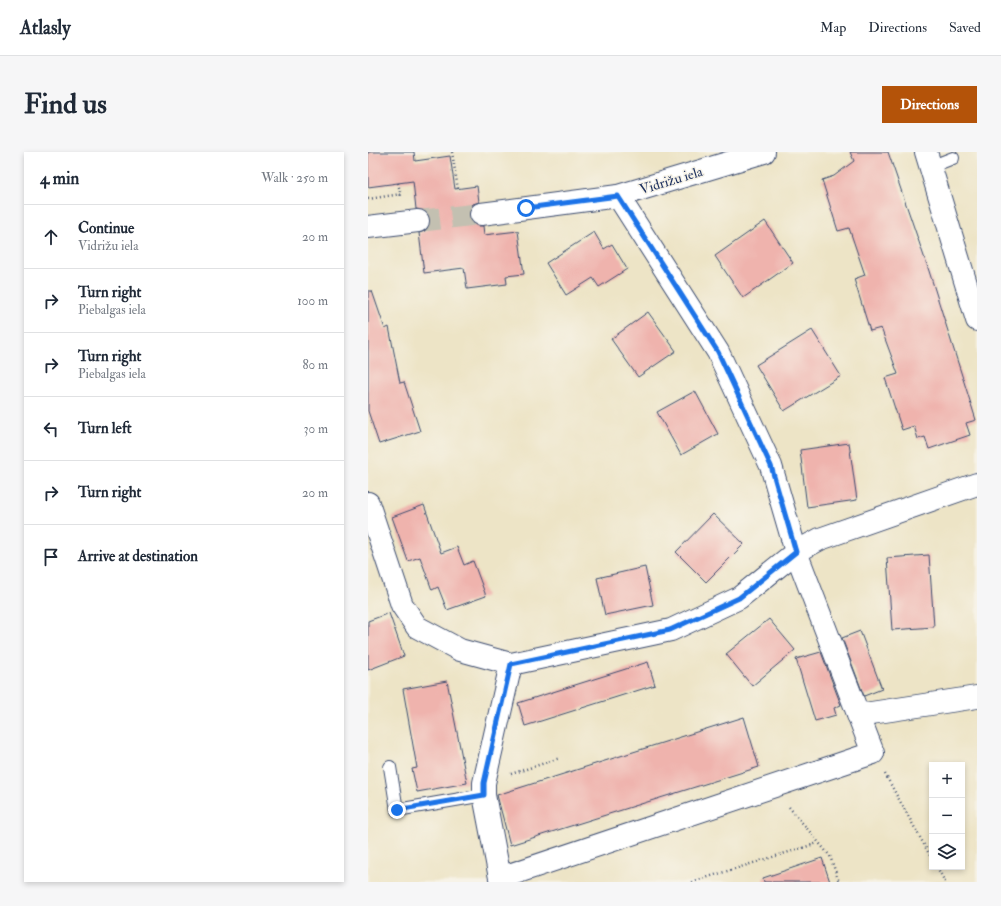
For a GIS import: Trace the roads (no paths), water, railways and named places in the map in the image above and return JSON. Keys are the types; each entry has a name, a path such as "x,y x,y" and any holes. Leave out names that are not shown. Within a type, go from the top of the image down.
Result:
{"street":[{"name":"Vidrižu iela","path":"481,214 618,196 764,152"},
{"path":"928,159 977,320"},
{"path":"511,664 484,789 500,878 872,753 796,552 771,466 718,352 618,196"},
{"path":"368,227 418,221"},
{"path":"368,502 402,605 417,627 460,650 511,664 670,630 739,598 796,552 820,539 977,484"},
{"path":"858,715 977,697"}],"lane":[{"path":"928,159 954,158"},
{"path":"390,767 397,810 484,789"}],"tunnel":[{"path":"418,221 481,214"}]}
